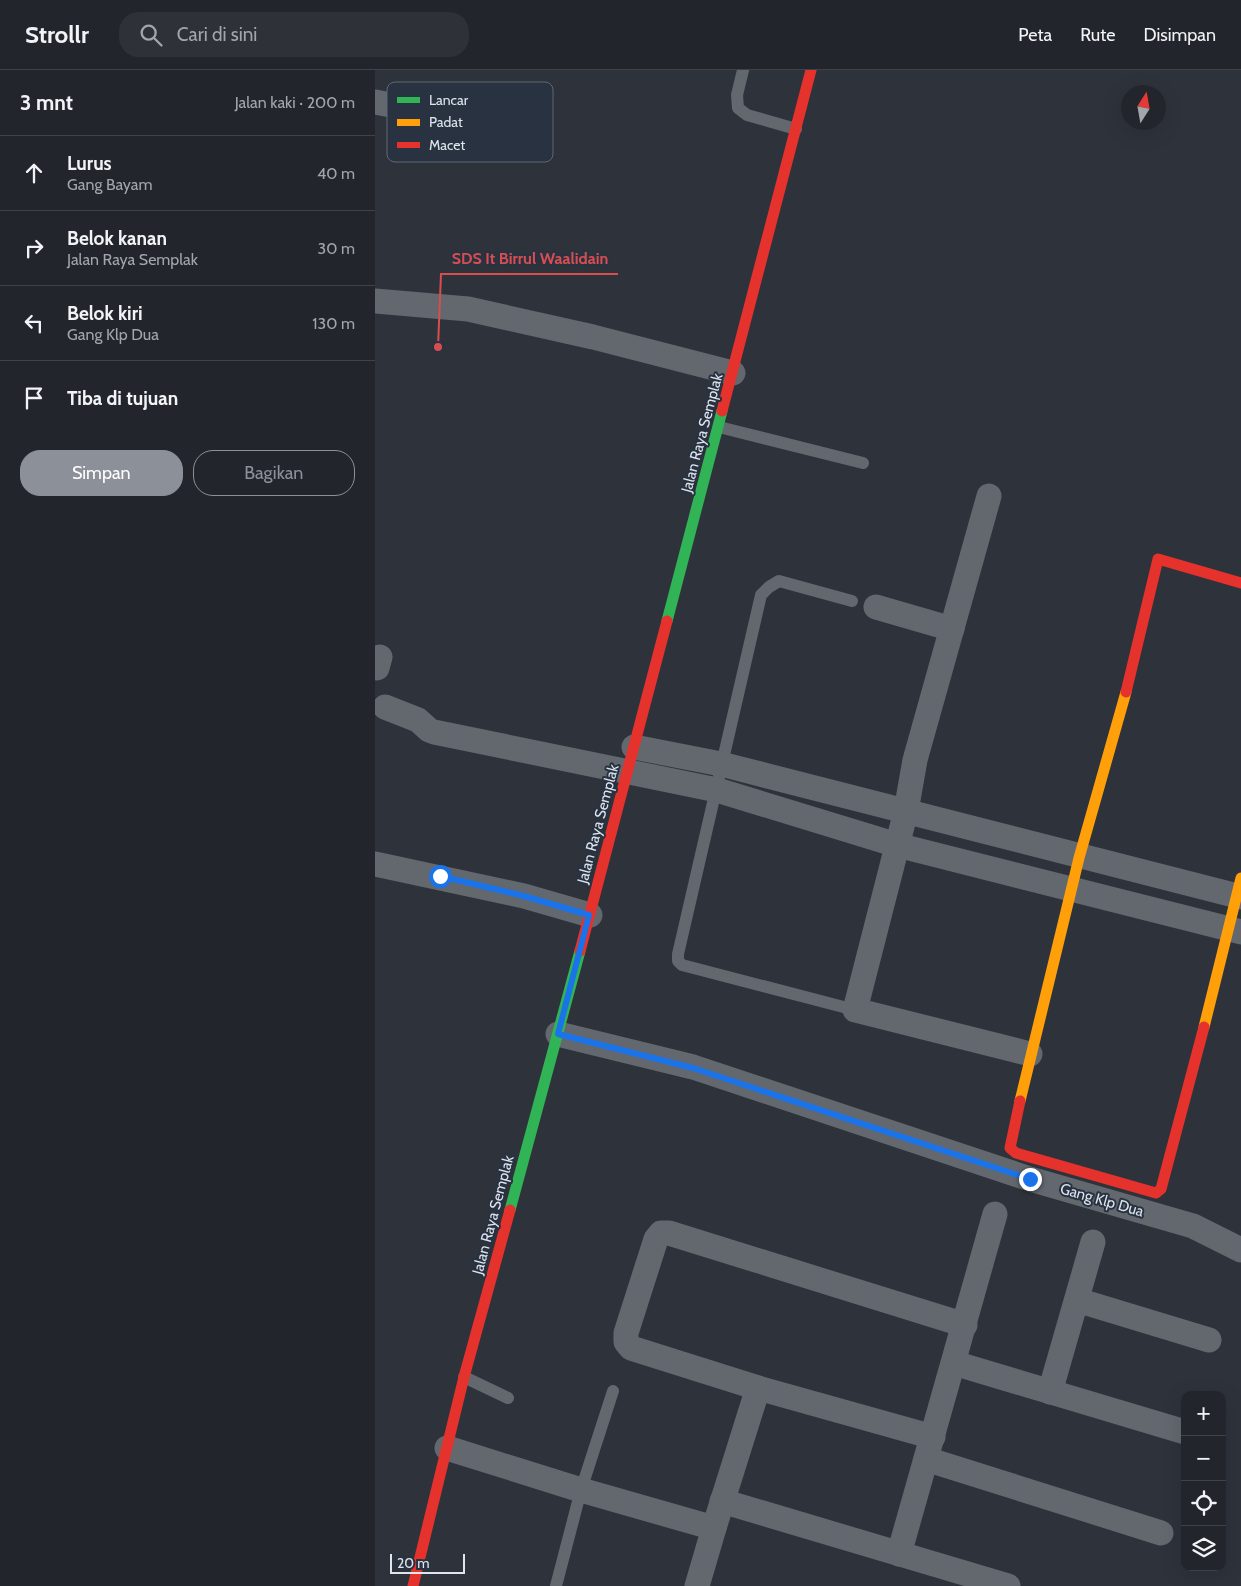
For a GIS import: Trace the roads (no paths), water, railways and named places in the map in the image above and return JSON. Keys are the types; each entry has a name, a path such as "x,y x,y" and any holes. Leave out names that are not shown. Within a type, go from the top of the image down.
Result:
{"main road":[{"name":"Jalan Raya Semplak","path":"413,1586 447,1448 468,1379 811,70"},
{"path":"1239,891 1236,930 1161,1189 1156,1193 1016,1153 1010,1148 1030,1054 1071,889 1133,665 1158,559 1241,583"}],"street":[{"path":"375,301 468,309 602,339 733,373"},
{"path":"989,496 915,760 906,811 855,1010 1030,1054"},
{"path":"876,607 952,628"},
{"path":"385,706 418,720 434,732 717,790 897,845 1236,930"},
{"path":"634,747 721,764 906,811 1079,858 1239,891"},
{"path":"375,864 524,896 589,915"},
{"name":"Gang Klp Dua","path":"558,1034 693,1068 1030,1179 1193,1226 1241,1250"},
{"path":"899,1554 995,1214"},
{"path":"965,1325 678,1236 661,1233 656,1239 627,1333 626,1342 631,1348 758,1388 1161,1533"},
{"path":"1050,1392 1093,1242"},
{"path":"1077,1300 1209,1340"},
{"path":"954,1363 1181,1431"},
{"path":"697,1586 758,1388"},
{"path":"447,1448 581,1490 714,1528"},
{"path":"722,1501 1008,1586"}],"lane":[{"path":"743,70 737,95 738,108 747,115 796,129"},
{"path":"719,427 863,463"},
{"path":"852,601 779,581 761,595 678,954 682,965 855,1010"},
{"path":"468,1379 508,1398"},
{"path":"556,1586 581,1490 613,1392"}],"place":[{"name":"SDS It Birrul Waalidain","path":"438,347"}]}
